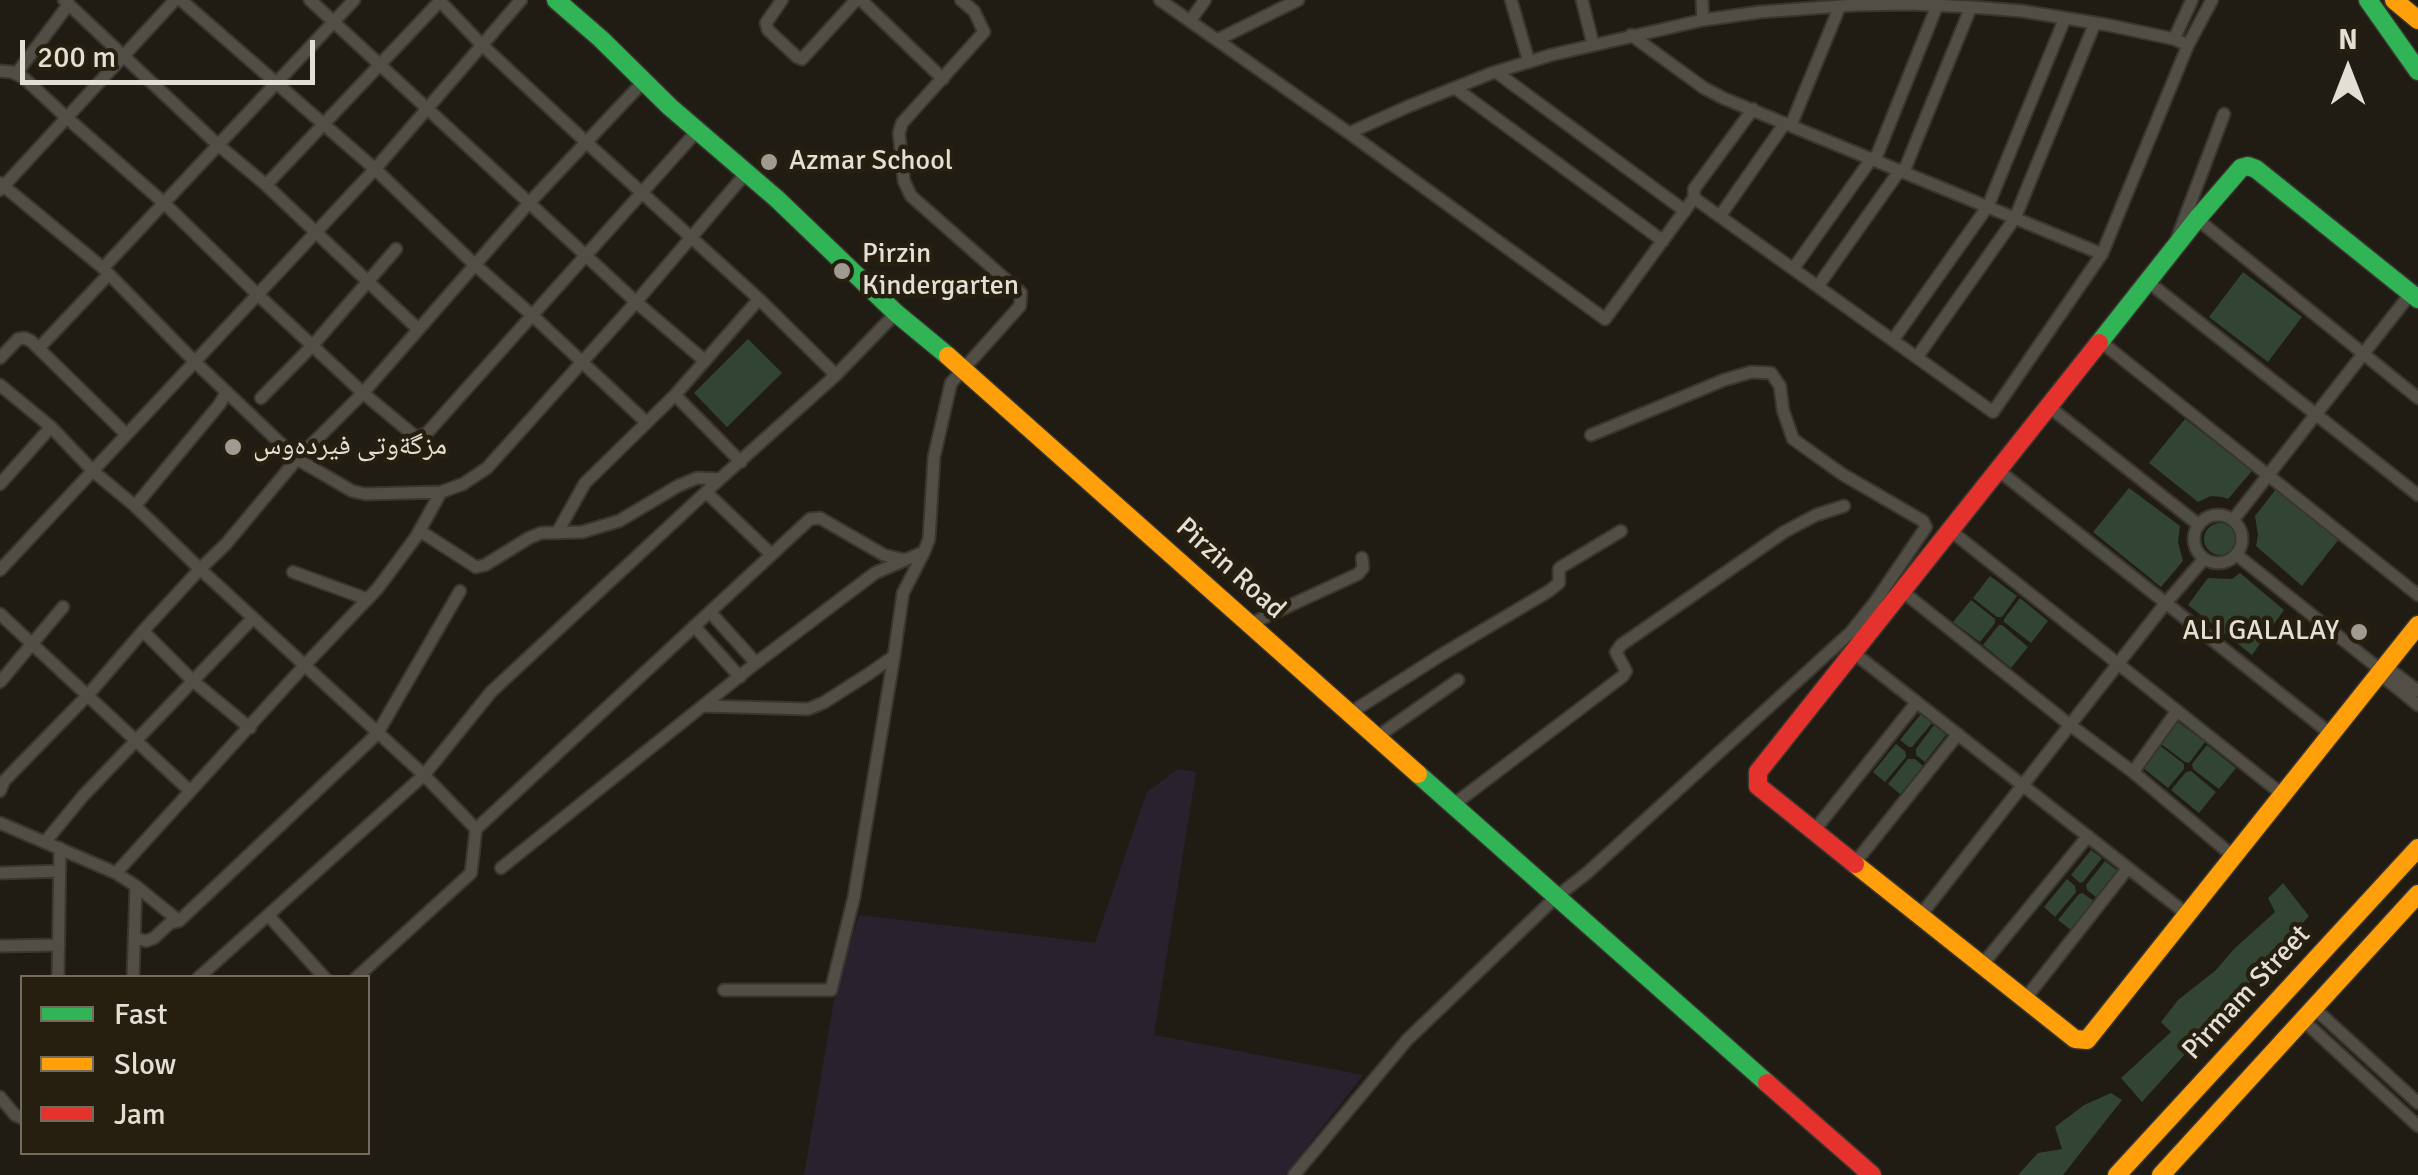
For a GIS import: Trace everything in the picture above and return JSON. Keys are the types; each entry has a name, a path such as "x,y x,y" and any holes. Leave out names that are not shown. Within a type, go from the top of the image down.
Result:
{"main road":[{"path":"2368,0 2418,71"},
{"path":"2394,0 2418,20"},
{"name":"Pirzin Road","path":"563,2 643,82 747,172 896,313 963,368 1872,1175"},
{"path":"2414,296 2252,167 2241,168 1758,772 1758,786 2024,999 2076,1039 2086,1040 2418,626"},
{"name":"Pirmam Street","path":"2118,1175 2418,848"},
{"path":"2161,1175 2418,894"}],"street":[{"path":"646,422 582,362 533,316 474,264 376,169 178,0 1,186 106,271 297,459 352,491 365,494 440,492 464,484 486,468 582,362 636,302 747,172"},
{"path":"310,0 636,302 705,360"},
{"path":"39,348 217,144 354,0"},
{"path":"266,185 440,0 586,143 759,299 836,375"},
{"path":"0,570 376,169 521,0"},
{"path":"782,0 766,23 768,30 797,57 802,59 858,0 944,79"},
{"path":"724,990 831,990 854,898 903,592 929,540 934,456 952,383 1020,306 1020,293 910,196 904,181 899,133 902,123 984,32 974,11 960,0"},
{"path":"1160,0 1605,319 1685,212 1694,198 1694,189 1752,109"},
{"path":"1190,21 1205,0"},
{"path":"1217,40 1298,0"},
{"path":"1511,0 1530,62"},
{"path":"1582,0 1592,44"},
{"path":"1702,0 1702,20"},
{"path":"2174,39 2192,0"},
{"path":"1694,198 1993,412 2102,254 2188,45 2212,0"},
{"path":"16,74 66,2 418,329"},
{"path":"1348,133 1496,72 1592,44 1702,20 1840,6 1939,2 2096,23 2188,45"},
{"path":"1793,269 1873,159 1939,2"},
{"path":"1720,216 1788,124 1840,6"},
{"path":"1818,286 1902,170 1971,7"},
{"path":"1893,340 1988,206 2066,18"},
{"path":"1917,357 2015,218 2096,23"},
{"path":"1631,35 1704,88 2102,254"},
{"path":"0,71 24,78 164,203 363,394 416,437 428,434 697,131"},
{"path":"1496,72 1685,212"},
{"path":"0,791 4,781 226,544 297,459 363,394 529,202 643,82"},
{"path":"1455,88 1662,242"},
{"path":"2170,253 2224,114"},
{"path":"2197,219 2418,398"},
{"path":"260,398 313,345 396,249"},
{"path":"2147,282 2418,495"},
{"path":"2233,520 2363,354 2414,296"},
{"path":"557,533 585,484 675,395 759,299"},
{"path":"201,975 424,775 491,692 836,375 896,313"},
{"path":"0,358 18,339 25,338 126,434"},
{"path":"2100,342 2418,595"},
{"path":"1294,1175 1408,1040 1556,897 1588,873 1841,642 1866,615 1926,527 1924,521 1842,474 1793,439 1780,386 1771,372 1751,372 1724,380 1590,435"},
{"path":"1,388 51,427 94,472 424,775 476,829"},
{"path":"135,506 227,392"},
{"path":"675,395 741,462"},
{"path":"2048,406 2199,524"},
{"path":"0,484 51,427"},
{"path":"1998,470 2331,734"},
{"path":"420,531 476,568 540,533 582,532 619,521 697,478 720,479"},
{"path":"116,873 367,599 420,531 440,492"},
{"path":"706,492 771,554"},
{"path":"1453,805 1623,676 1626,671 1616,652 1621,645 1784,532 1844,506"},
{"path":"2219,514 2233,520 2242,536 2237,554 2225,562 2204,559 2194,539 2199,524 2219,514"},
{"path":"359,975 471,873 476,829 810,519 820,518 884,555 905,560"},
{"path":"1950,530 2284,795"},
{"path":"1350,713 1549,591 1559,583 1561,567 1621,531"},
{"path":"501,868 874,573 924,552"},
{"path":"2237,554 2382,671 2386,680 2418,705"},
{"path":"1250,624 1358,574 1363,568 1362,558"},
{"path":"1920,916 2204,559"},
{"path":"293,572 367,599"},
{"path":"134,938 154,938 179,920 377,734 460,591"},
{"path":"1902,592 2234,856"},
{"path":"0,682 64,607"},
{"path":"710,612 756,663"},
{"path":"0,614 190,791"},
{"path":"45,842 83,796 253,618"},
{"path":"694,626 740,677"},
{"path":"143,631 192,680 250,728"},
{"path":"1854,653 2188,915"},
{"path":"703,706 808,709 894,656"},
{"path":"2382,671 2393,672 2418,691"},
{"path":"1377,737 1458,680"},
{"path":"1813,832 1917,702"},
{"path":"2133,772 2177,711"},
{"path":"1854,864 1958,734"},
{"path":"0,823 116,873 179,920"},
{"path":"1982,965 2088,836"},
{"path":"58,975 60,848"},
{"path":"2024,999 2128,868"},
{"path":"0,874 60,870"},
{"path":"133,975 136,886"},
{"path":"268,915 322,975"},
{"path":"0,946 59,946"},
{"path":"2309,1015 2418,1103"},
{"path":"2309,1015 2418,1126"},
{"path":"0,1098 20,1117"}],"shaded area":[{"path":"1178,769 1196,772 1154,1035 1363,1075 1285,1175 804,1175 835,995 859,915 1095,943 1147,792"}],"green space":[{"path":"2243,272 2302,317 2268,362 2209,317"},
{"path":"748,339 782,373 727,427 694,393"},
{"path":"2185,419 2252,471 2228,499 2211,496 2198,502 2149,463"},
{"path":"2129,488 2180,526 2178,542 2183,561 2161,587 2093,532"},
{"path":"2276,489 2339,539 2302,586 2256,546 2255,516"},
{"path":"2220,523 2231,528 2236,539 2231,550 2220,555 2209,550 2204,539 2209,528"},
{"path":"2240,573 2284,610 2252,655 2188,605 2208,578 2232,579"},
{"path":"1990,576 2017,596 2002,617 1973,598"},
{"path":"2020,598 2048,621 2031,643 2004,622"},
{"path":"1971,600 1995,619 1980,642 1953,622"},
{"path":"1999,625 2028,647 2011,668 1983,645"},
{"path":"1921,714 1932,723 1909,747 1900,740"},
{"path":"2178,722 2205,742 2189,763 2161,744"},
{"path":"1934,725 1946,735 1925,762 1916,755 1916,749"},
{"path":"1896,744 1906,757 1885,782 1873,772"},
{"path":"2159,745 2184,764 2168,788 2142,767"},
{"path":"2207,745 2236,768 2219,789 2193,769 2192,764"},
{"path":"1908,759 1923,766 1900,794 1888,784"},
{"path":"2191,771 2216,792 2199,813 2171,790"},
{"path":"2091,850 2102,858 2080,883 2071,875"},
{"path":"2105,861 2117,870 2096,897 2086,885"},
{"path":"2067,879 2076,892 2055,917 2044,907"},
{"path":"2283,883 2309,916 2142,1102 2121,1078 2171,1032 2161,1022 2178,1000 2216,970 2275,912 2268,898"},
{"path":"2082,893 2094,901 2071,930 2058,920"},
{"path":"2111,1093 2122,1100 2063,1175 2018,1175 2038,1153 2062,1149 2055,1127 2084,1105"}],"traffic: fast":[{"path":"556,0 670,107 777,199 896,313 948,356"},
{"path":"2368,0 2418,71"},
{"path":"2099,343 2197,219 2241,168 2248,166 2418,299"},
{"path":"1418,774 1767,1083"}],"traffic: slow":[{"path":"2394,0 2418,20"},
{"path":"948,356 1418,774"},
{"path":"1855,864 2075,1039 2087,1040 2418,625"},
{"path":"2117,1175 2418,848"},
{"path":"2161,1175 2418,894"}],"traffic: jam":[{"path":"1855,864 1758,786 1758,772 2099,343"},
{"path":"1767,1083 1872,1175"}],"place":[{"name":"Azmar School","path":"769,162"},
{"name":"Pirzin Kindergarten","path":"842,271"},
{"name":"مزگةوتی فیردەوس","path":"233,447"},
{"name":"ALI GALALAY","path":"2359,632"}]}
